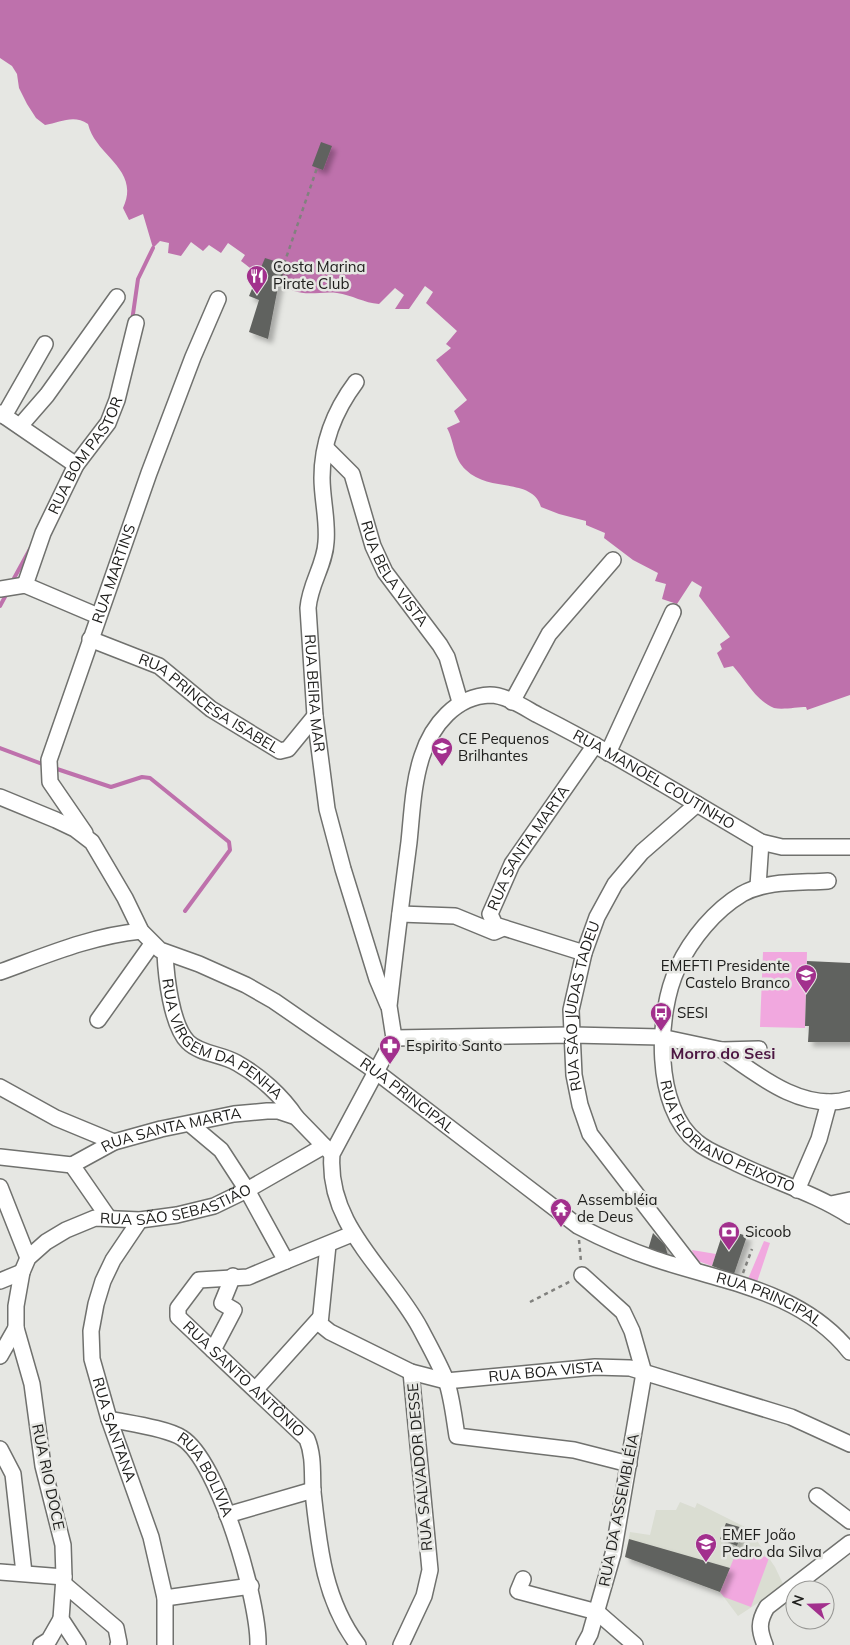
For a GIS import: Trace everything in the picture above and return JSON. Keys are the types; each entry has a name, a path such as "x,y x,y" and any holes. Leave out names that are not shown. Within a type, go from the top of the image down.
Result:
{"street":[{"path":"20,426 47,395 117,297"},
{"name":"RUA MARTINS","path":"92,842 50,782 48,769 51,750 193,357 218,299"},
{"name":"RUA BOM PASTOR","path":"24,585 43,533 76,465 108,423 117,400 136,323"},
{"path":"44,344 2,414 76,465"},
{"name":"RUA BEIRA MAR","path":"356,382 341,401 331,426 326,448 322,476 326,543 323,558 309,592 308,608 315,716 327,809 354,906 377,979 389,1006"},
{"name":"RUA BELA VISTA","path":"326,448 352,474 379,562 447,657 460,702"},
{"path":"512,702 549,634 613,560"},
{"path":"0,589 24,585 98,616"},
{"name":"RUA SANTA MARTA","path":"584,953 495,925 490,914 512,864 601,749 673,612"},
{"name":"RUA PRINCESA ISABEL","path":"90,639 159,666 211,709 280,751 288,749 315,716"},
{"name":"RUA MANOEL COUTINHO","path":"394,1038 389,1006 418,770 431,735 443,718 460,702 473,697 492,695 512,702 601,749 761,842 782,847 850,847"},
{"path":"0,797 69,826 92,842 125,898 141,931 159,948 98,1020"},
{"name":"RUA SÃO JUDAS TADEU","path":"694,1269 590,1134 580,1105 574,1075 571,1010 584,953 596,916 615,884 642,852 696,804"},
{"path":"758,886 761,842"},
{"name":"RUA FLORIANO PEIXOTO","path":"828,881 758,886 741,895 712,918 694,940 678,968 671,988 662,1037 670,1101 682,1126 697,1142 797,1190 831,1204 850,1216"},
{"path":"400,914 455,916 494,932 503,928"},
{"path":"0,972 110,934 141,931"},
{"name":"RUA PRINCIPAL","path":"159,948 246,985 274,1001 374,1070 578,1226 647,1256 767,1293 835,1333 850,1352"},
{"name":"RUA VIRGEM DA PENHA","path":"159,948 167,984 182,1034 188,1042 198,1049 237,1063 284,1099 296,1117"},
{"path":"328,1150 394,1038 572,1034 662,1037 722,1050 759,1049"},
{"path":"722,1050 763,1079 788,1092 829,1102 850,1099"},
{"path":"0,1087 56,1118 114,1142"},
{"path":"797,1190 820,1140 829,1102"},
{"name":"RUA SANTA MARTA","path":"72,1165 114,1142 161,1129 256,1112 278,1111 296,1117"},
{"path":"296,1117 328,1150 337,1195 352,1234 420,1326 446,1381 457,1436 574,1450 629,1464"},
{"path":"190,1124 221,1150 247,1190 286,1261 352,1234"},
{"name":"RUA SÃO SEBASTIÃO","path":"0,1281 25,1265 46,1242 66,1230 95,1218 108,1217 140,1220 177,1215 214,1206 328,1150"},
{"path":"0,1157 72,1165 108,1217"},
{"path":"0,1187 25,1265"},
{"path":"831,1204 850,1200"},
{"name":"RUA SANTANA","path":"140,1220 113,1260 103,1282 96,1304 91,1332 92,1359 109,1419 151,1537 166,1598 166,1645"},
{"path":"256,1389 319,1319 328,1245"},
{"name":"RUA SANTO ANTÔNIO","path":"286,1261 240,1277 199,1280 178,1308 178,1317 307,1439 313,1462 313,1490 329,1592 339,1618 358,1645"},
{"name":"RUA RIO DOCE","path":"25,1265 16,1306 16,1328 32,1384 43,1466 63,1545 64,1581 61,1619"},
{"name":"RUA DA ASSEMBLÉIA","path":"582,1276 623,1312 632,1331 644,1373 613,1554 590,1634 584,1645"},
{"path":"213,1350 234,1310 222,1303 240,1277"},
{"path":"319,1319 324,1328 330,1332 411,1372"},
{"path":"0,1356 16,1328"},
{"name":"RUA BOA VISTA","path":"446,1381 595,1367 630,1368 644,1373"},
{"name":"RUA SALVADOR DESSE","path":"400,1645 424,1596 430,1570 411,1372 446,1381"},
{"path":"644,1373 791,1417 850,1444"},
{"name":"RUA BOLÍVIA","path":"109,1419 177,1435 184,1439 200,1459 214,1484 227,1515 251,1586 258,1645"},
{"path":"0,1448 13,1474 24,1574"},
{"path":"227,1515 313,1490"},
{"path":"817,1496 850,1521"},
{"path":"765,1645 759,1630 761,1618 767,1607 850,1543"},
{"path":"0,1572 64,1581 116,1628 120,1643 118,1645"},
{"path":"523,1579 518,1591 596,1612 635,1645"},
{"path":"166,1598 251,1586"},
{"path":"40,1645 49,1640 61,1619 78,1645"}],"path":[{"path":"284,264 317,168"},
{"path":"530,1302 582,1276 578,1226"},
{"path":"741,1276 752,1249"}],"shaded area":[{"path":"0,0 850,0 850,695 807,710 806,707 778,709 768,705 756,695 733,666 724,668 717,653 722,649 720,644 730,637 699,596 702,587 692,581 677,604 662,599 666,584 655,581 658,573 633,560 604,538 605,533 586,525 586,521 541,507 536,498 529,492 486,481 475,477 466,470 456,455 447,428 460,422 454,411 467,400 436,360 451,348 446,344 457,331 426,303 433,292 425,286 409,309 395,309 404,295 395,288 379,304 337,293 294,291 287,282 284,286 278,285 261,276 241,261 245,255 228,243 221,253 209,245 203,251 191,242 181,256 168,253 169,243 160,241 153,248 143,214 129,220 123,208 127,195 126,183 122,173 99,146 88,124 72,119 45,125 36,118 27,104 19,88 17,74 12,66 0,58"},
{"path":"763,952 807,952 805,1028 760,1027"},
{"path":"764,1241 770,1243 757,1282 748,1279"},
{"path":"692,1250 716,1254 712,1266 695,1260"},
{"name":"EMEF João Pedro da Silva","path":"680,1502 695,1508 697,1503 749,1529 775,1567 784,1586 738,1616 720,1592 625,1557 630,1532 650,1535 656,1510 676,1510"},
{"path":"738,1548 769,1558 751,1607 724,1597 720,1592"}],"building":[{"path":"321,142 332,146 323,170 312,166"},
{"path":"265,258 287,265 278,287 268,339 249,332 259,300 249,296"},
{"path":"807,961 850,963 850,1042 808,1042 809,1026 805,1026"},
{"path":"724,1229 747,1236 734,1274 712,1266"},
{"path":"653,1233 665,1245 669,1259 647,1253"},
{"path":"726,1523 743,1528 737,1546 720,1539"},
{"path":"629,1539 730,1568 720,1592 625,1557"}],"waterway":[{"path":"132,321 138,279 153,248"},
{"path":"12,582 30,549"},
{"path":"0,606 7,593"},
{"path":"0,748 45,765"},
{"path":"54,768 111,787 142,777 150,778 229,842 230,850 185,911"}],"place":[{"name":"Costa Marina Pirate Club","path":"257,295"},
{"name":"CE Pequenos Brilhantes","path":"442,767"},
{"name":"EMEFTI Presidente Castelo Branco","path":"806,994"},
{"name":"SESI","path":"661,1032"},
{"name":"Espirito Santo","path":"390,1065"},
{"name":"Assembléia de Deus","path":"561,1228"},
{"name":"Sicoob","path":"729,1251"},
{"name":"EMEF João Pedro da Silva","path":"706,1563"}],"district":[{"name":"Morro do Sesi","path":"723,1053"}]}
